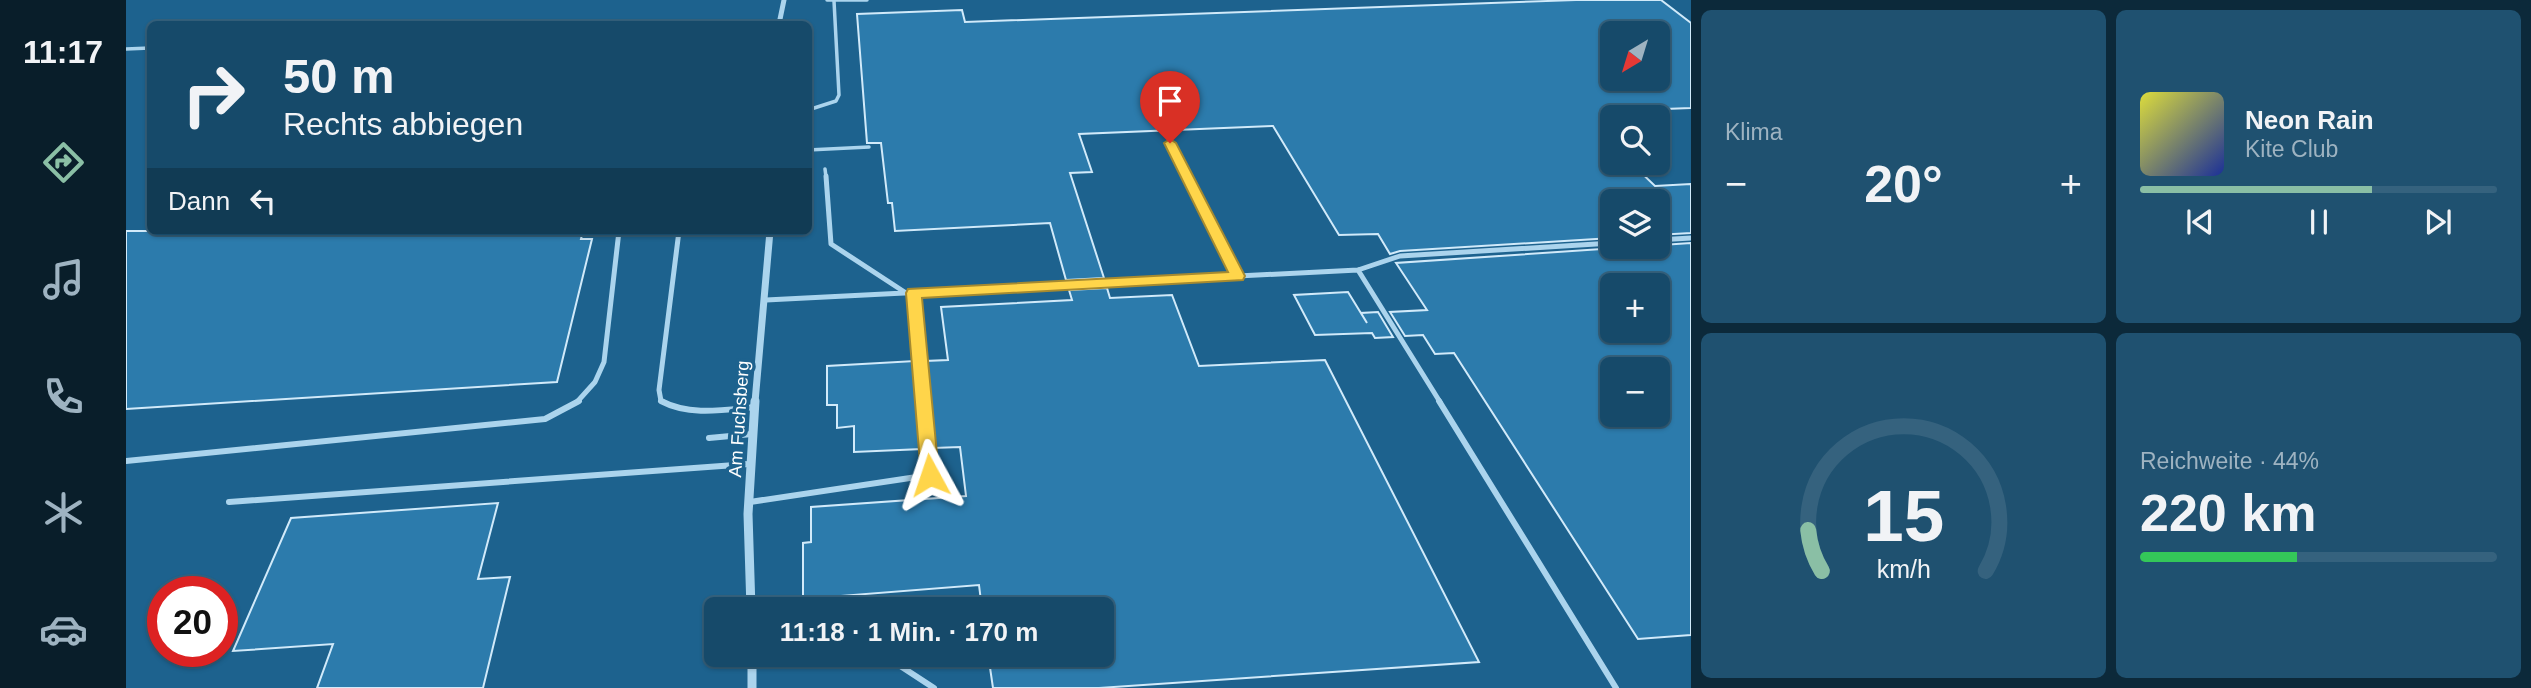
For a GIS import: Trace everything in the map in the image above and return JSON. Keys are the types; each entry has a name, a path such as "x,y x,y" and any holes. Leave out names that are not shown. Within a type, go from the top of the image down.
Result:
{"street":[{"path":"780,21 784,0"},
{"name":"Am Fuchsberg","path":"751,597 749,464 766,300 769,235"},
{"path":"752,667 752,688"}],"lane":[{"path":"827,0 867,0"},
{"path":"812,109 836,101 839,95 834,1"},
{"path":"126,50 147,48"},
{"path":"1170,143 1238,276"},
{"path":"812,150 869,147"},
{"path":"825,169 831,244 906,293"},
{"path":"126,461 545,419 567,411 584,398 598,380 604,362 619,235"},
{"path":"678,235 659,390 661,401 675,409 754,407"},
{"path":"1670,239 1691,238"},
{"path":"766,300 1358,270 1400,256 1600,244"},
{"path":"1358,270 1616,688"},
{"path":"750,502 930,475 914,293"},
{"path":"709,438 752,434"},
{"path":"229,502 749,464"},
{"path":"902,667 934,688"}],"building":[{"path":"1576,0 1661,0 1691,23 1691,108 1670,109 1670,105 1600,105 1600,175 1644,175 1655,186 1691,184 1691,233 1670,234 1670,189 1600,189 1600,239 1400,251 1390,254 1378,234 1339,235 1273,126 1079,134 1092,172 1070,173 1104,278 1066,280 1050,223 895,231 892,203 888,203 881,143 867,143 857,14 962,10 965,22"},
{"path":"126,231 147,231 147,235 582,235 581,239 592,239 557,382 126,409"},
{"path":"1691,243 1691,635 1638,639 1454,353 1435,354 1423,335 1405,336 1390,312 1427,310 1396,263 1600,249 1600,259 1670,259 1670,244"},
{"path":"1107,288 1110,298 1172,295 1199,366 1325,360 1479,662 1099,688 993,688 990,667 1114,667 1114,597 980,597 979,585 803,597 803,543 811,542 811,507 966,496 960,447 933,448 925,361 948,360 941,307 1072,300 1069,290"},
{"path":"1348,292 1367,323 1361,313 1378,312 1393,337 1375,338 1372,333 1315,335 1294,295"},
{"path":"915,361 922,449 854,452 854,426 837,428 837,405 827,405 827,366"},
{"path":"498,503 478,579 510,577 483,688 317,688 333,644 238,651 238,640 291,518"}],"route":[{"path":"930,475 914,293 1238,276 1170,143"}]}
